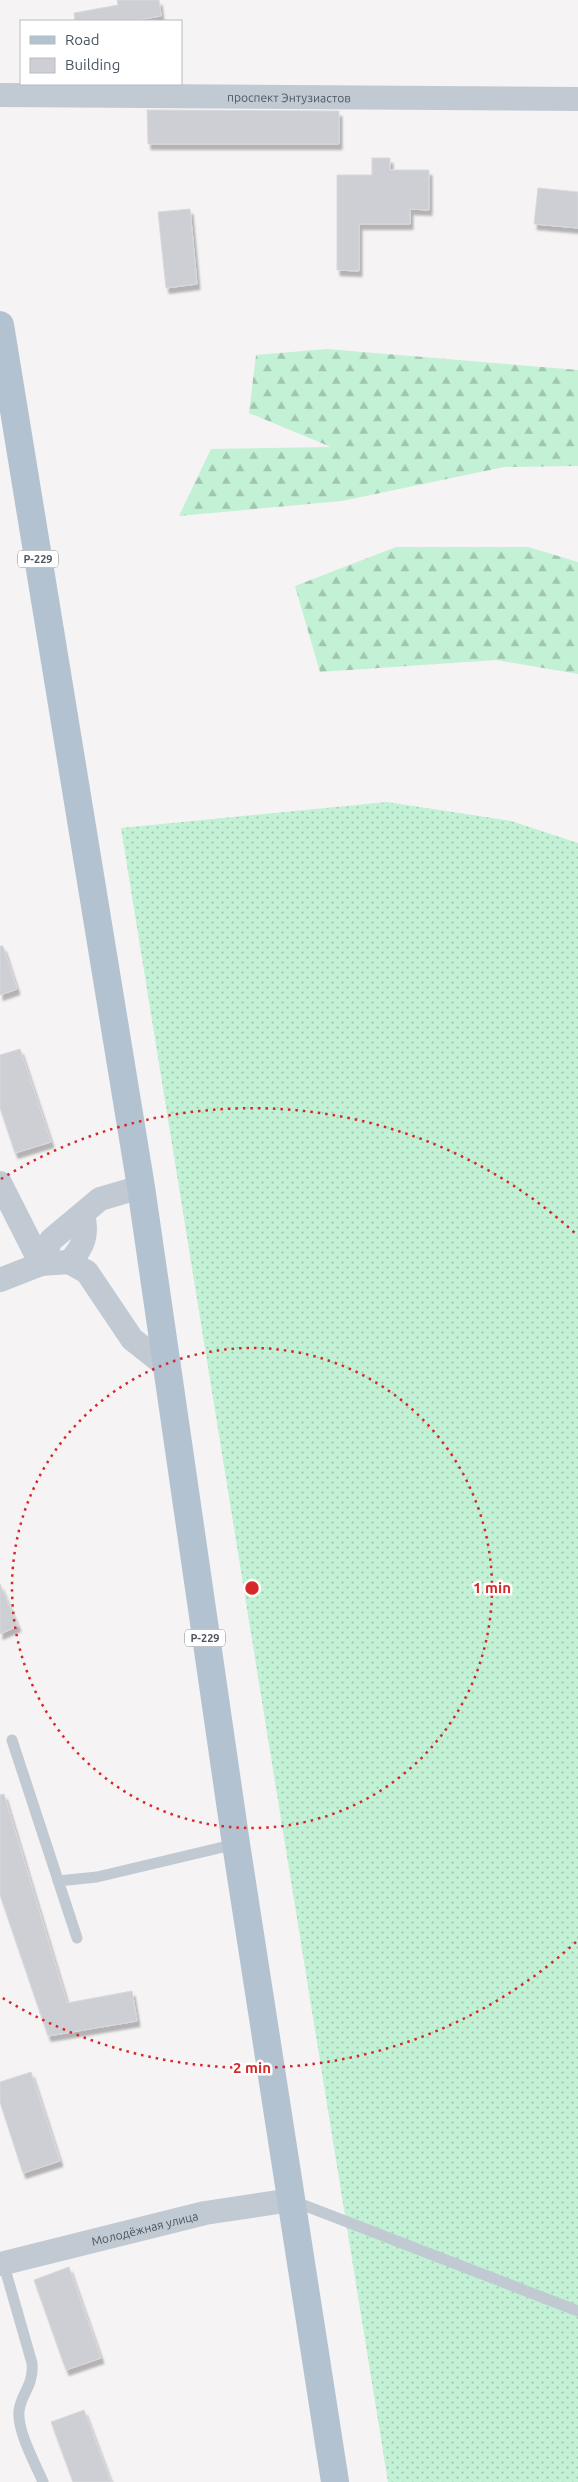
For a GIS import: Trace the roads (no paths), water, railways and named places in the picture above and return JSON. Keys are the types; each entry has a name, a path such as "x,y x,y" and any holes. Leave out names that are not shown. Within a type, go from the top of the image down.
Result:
{"main road":[{"name":"Р-229","path":"0,325 141,1187 236,1844 335,2482"}],"street":[{"name":"проспект Энтузиастов","path":"0,95 578,99"},
{"path":"0,1183 41,1264"},
{"path":"41,1264 51,1240 100,1198 141,1187"},
{"path":"69,1262 80,1250 85,1238 86,1226 82,1214"},
{"path":"0,1280 41,1264 69,1262 87,1272 132,1339 166,1366"},
{"name":"Молодёжная улица","path":"1,2262 205,2213 291,2200"}],"lane":[{"path":"12,1740 77,1938"},
{"path":"58,1881 97,1876 162,1863 236,1844"},
{"path":"291,2200 578,2311"},
{"path":"1,2262 32,2363 33,2377 19,2410 19,2423 43,2482"}]}
